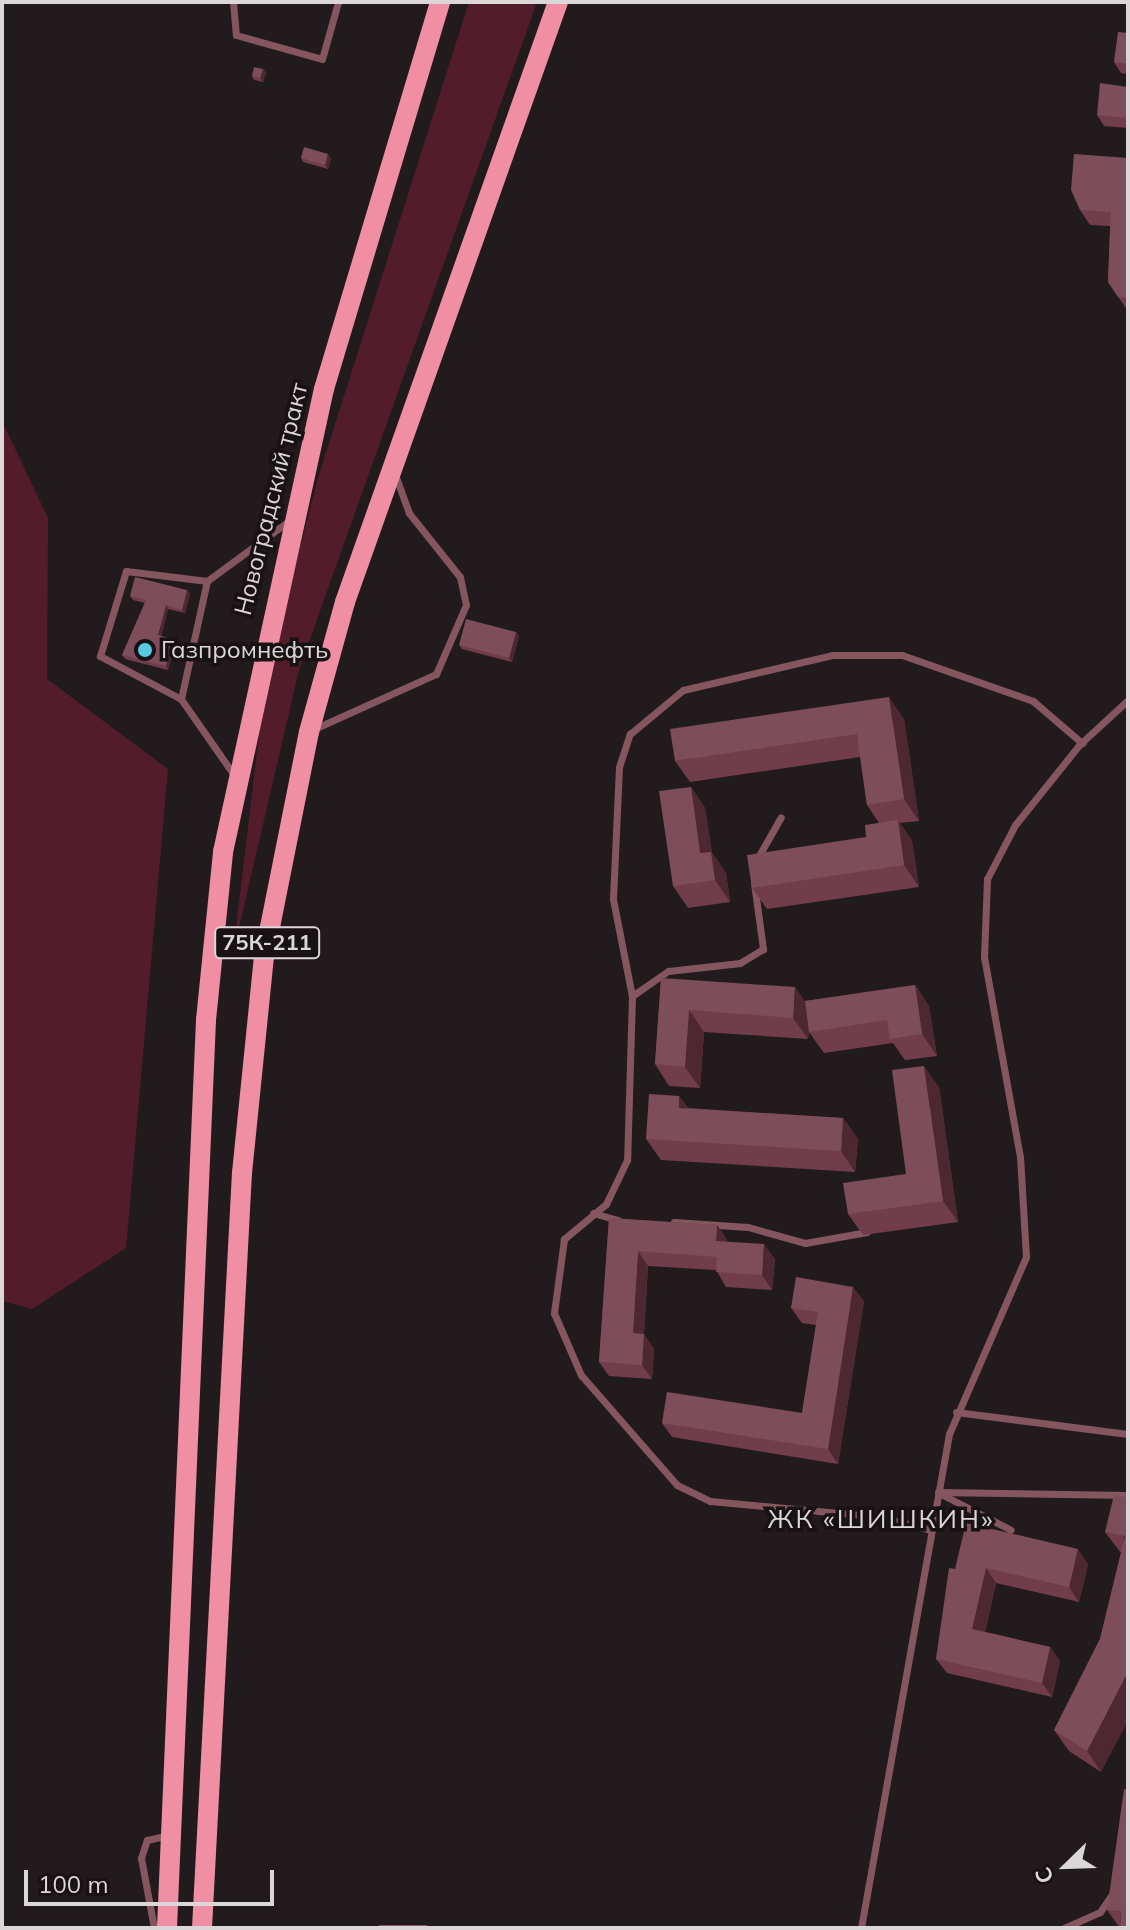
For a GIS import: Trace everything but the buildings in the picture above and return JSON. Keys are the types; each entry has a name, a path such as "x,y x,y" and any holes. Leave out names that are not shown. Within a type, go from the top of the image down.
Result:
{"main road":[{"name":"Новоградский тракт","path":"167,1928 206,1020 234,775 291,519 440,2"},
{"name":"75К-211","path":"202,1928 244,1158 264,957 309,732 397,443 558,2"},
{"path":"171,1835 197,1844 206,1863"}],"lane":[{"path":"233,2 236,35 322,59 338,2"},
{"path":"309,732 436,674 466,605 460,577 401,499 397,443"},
{"path":"181,699 207,581 291,519"},
{"path":"207,581 126,571 100,656 181,699 234,775"},
{"path":"931,1530 881,1517 710,1501 677,1485 581,1375 554,1313 556,1260 577,1223 593,1213 615,1191 632,1139 632,996 613,899 619,767 630,734 683,690 832,655 902,655 1033,701 1082,743"},
{"path":"861,1928 931,1530 956,1412 1026,1257 1020,1157 984,957 987,879 1015,825 1082,743 1128,700"},
{"path":"632,996 668,971 740,963 763,949 754,879 766,835 781,817"},
{"path":"593,1213 633,1221"},
{"path":"661,1222 748,1227 805,1243 875,1231"},
{"path":"956,1412 1128,1434"},
{"path":"938,1492 1128,1495"},
{"path":"938,1492 1011,1530"},
{"path":"154,1928 141,1858 147,1840 171,1835"},
{"path":"1064,1928 1100,1912 1117,1876"},
{"path":"380,1928 425,1928"}],"shaded area":[{"path":"469,2 537,2 299,670 233,953 266,677 318,478"},
{"path":"2,421 48,518 47,679 168,769 126,1248 32,1309 2,1301"}],"place":[{"name":"Газпромнефть","path":"145,650"}],"district":[{"name":"ЖК «ШИШКИН»","path":"881,1519"}]}
